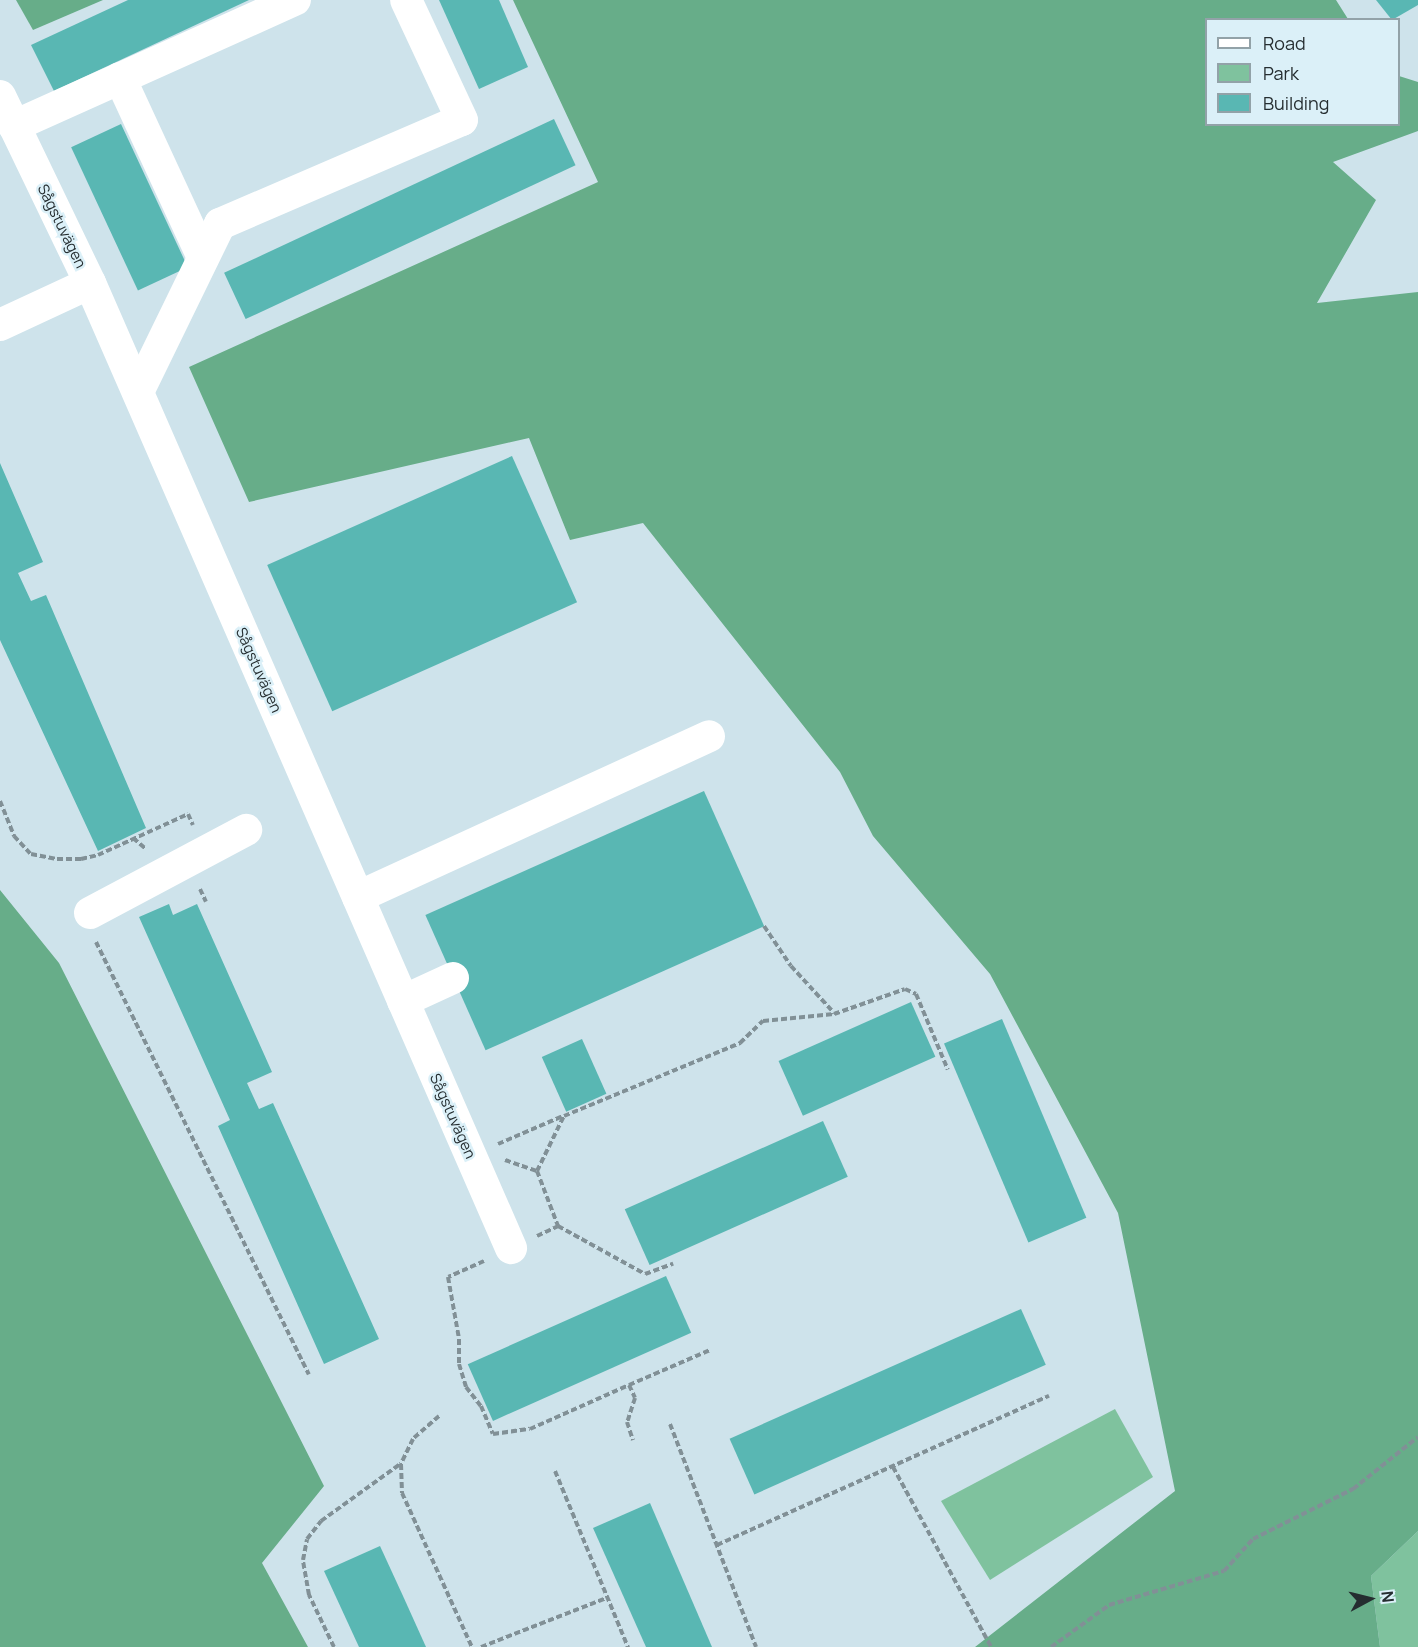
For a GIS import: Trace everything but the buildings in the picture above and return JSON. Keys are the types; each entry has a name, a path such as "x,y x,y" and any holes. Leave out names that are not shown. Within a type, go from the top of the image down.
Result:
{"street":[{"path":"14,126 295,0"},
{"path":"138,392 220,224 462,120 406,0"},
{"path":"120,78 203,258"},
{"name":"Sågstuvägen","path":"0,96 90,283 511,1248"},
{"path":"0,325 90,283"},
{"path":"358,897 709,736"},
{"path":"90,913 246,830"},
{"path":"403,1001 453,978"}],"path":[{"path":"0,801 14,836 31,854 57,859 81,859 98,855 188,814 205,852"},
{"path":"90,913 88,926 309,1374"},
{"path":"764,926 781,951 834,1014"},
{"path":"494,1146 740,1043 763,1021 834,1014 905,989 916,994 948,1070"},
{"path":"537,1171 564,1116"},
{"path":"558,1226 645,1274 673,1264"},
{"path":"448,1277 459,1339 459,1364 466,1388 481,1406 493,1434 530,1429 710,1350"},
{"path":"629,1385 635,1398 627,1422 633,1440"},
{"path":"717,1545 1049,1396"},
{"path":"439,1416 413,1439 401,1464 402,1493 472,1647"},
{"path":"669,1424 756,1647"},
{"path":"1051,1647 1109,1605 1224,1571 1253,1539 1353,1489 1418,1437"},
{"path":"334,1647 309,1595 303,1560 307,1539 321,1521 401,1464"},
{"path":"893,1467 992,1647"},
{"path":"555,1471 628,1647"},
{"path":"481,1647 607,1598"}],"green space":[{"path":"16,0 103,0 33,30"},
{"path":"513,0 1336,0 1347,18 1205,18 1205,126 1400,126 1400,76 1418,82 1418,131 1333,162 1376,200 1317,303 1418,292 1418,1531 1371,1576 1380,1647 975,1647 1175,1491 1118,1213 990,974 873,836 840,772 643,523 570,540 529,438 249,502 189,367 598,182"},
{"path":"0,890 59,963 324,1486 262,1563 308,1647 0,1647"},
{"path":"1115,1409 1153,1477 990,1580 941,1501"},
{"path":"1418,1531 1418,1647 1380,1647 1371,1576"}]}
